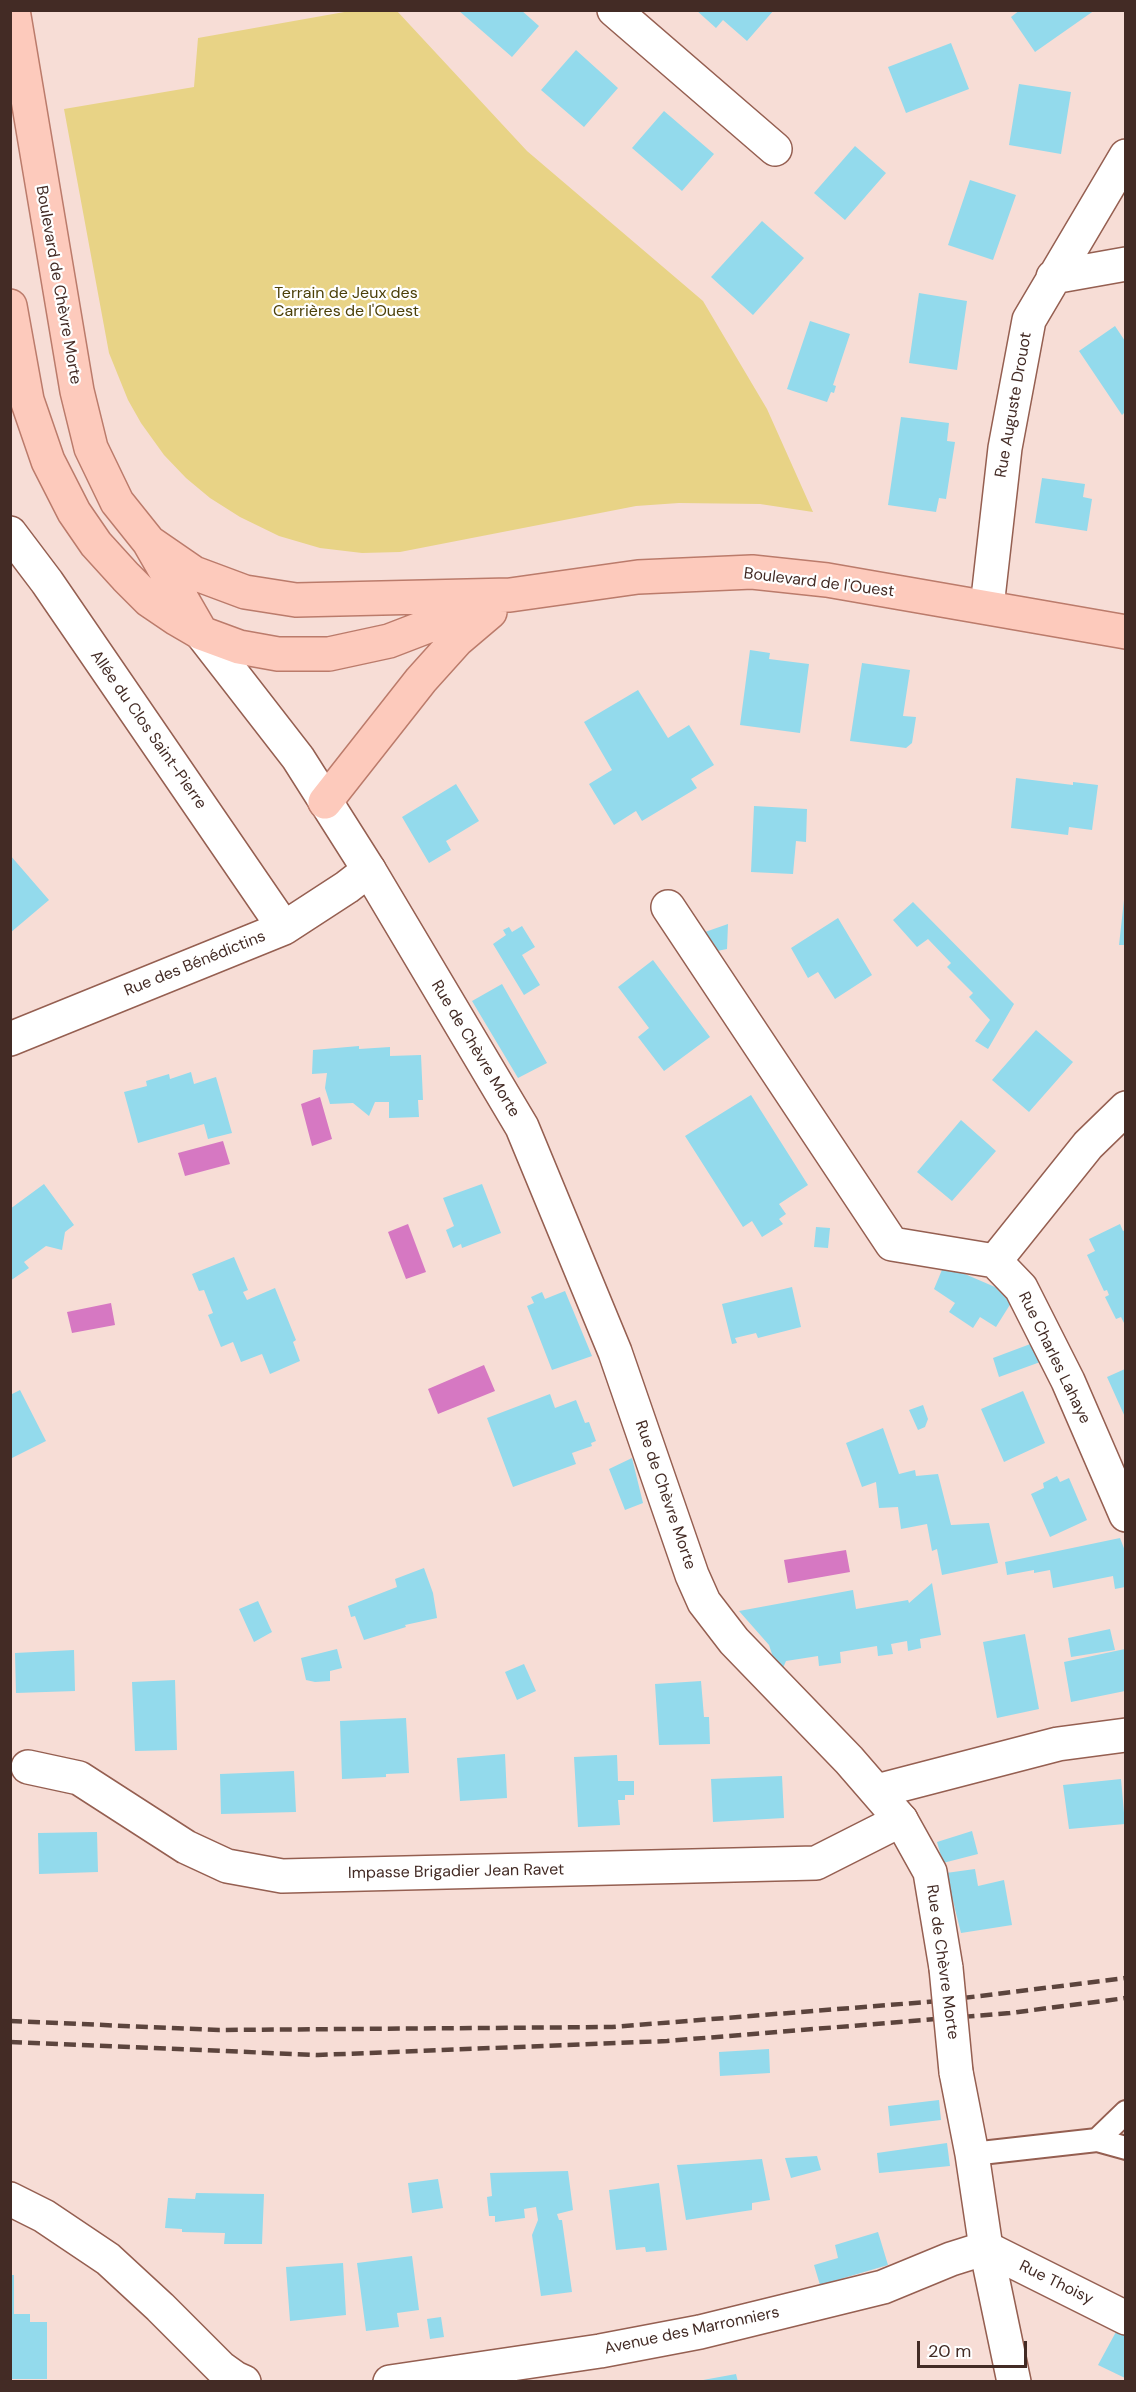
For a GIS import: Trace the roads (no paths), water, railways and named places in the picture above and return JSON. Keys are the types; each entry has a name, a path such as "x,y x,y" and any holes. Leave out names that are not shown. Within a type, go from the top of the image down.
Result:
{"main road":[{"name":"Boulevard de Chèvre Morte","path":"13,10 15,44 76,391 91,448 117,502 149,542"},
{"path":"10,306 27,400 48,461 74,512 96,544 149,600 201,633"},
{"name":"Boulevard de l'Ouest","path":"149,542 194,573 244,592 296,600 510,595 638,577 752,572 827,580 1125,632"},
{"path":"149,542 201,633"},
{"name":"Boulevard de l'Ouest","path":"201,633 238,646 278,654 329,654 389,641 510,595"},
{"path":"325,802 421,680 457,640 510,595"}],"street":[{"path":"614,10 775,149"},
{"name":"Rue Auguste Drouot","path":"987,607 1005,448 1029,320 1125,156"},
{"path":"1053,277 1125,264"},
{"name":"Allée du Clos Saint-Pierre","path":"10,533 47,582 285,928"},
{"name":"Rue de Chèvre Morte","path":"201,633 298,758 369,870 522,1127 615,1352 689,1566 704,1602 734,1641 877,1791 901,1820 930,1872 946,1968 956,2072 972,2154 986,2248 1014,2382"},
{"name":"Rue des Bénédictins","path":"10,1039 285,928 369,870"},
{"path":"668,907 892,1244 995,1261 1088,1145 1125,1108"},
{"name":"Rue Charles Lahaye","path":"995,1261 1021,1288 1068,1381 1125,1515"},
{"path":"877,1791 1058,1744 1125,1735"},
{"name":"Impasse Brigadier Jean Ravet","path":"28,1767 79,1778 186,1847 227,1866 282,1876 816,1863 901,1820"},
{"path":"10,2199 44,2216 108,2259 221,2368 244,2382"},
{"name":"Rue Thoisy","path":"986,2248 1125,2318"},
{"name":"Avenue des Marronniers","path":"390,2382 477,2376 700,2332 883,2287 951,2259 986,2248"}],"lane":[{"path":"1098,2140 1125,2112"},
{"path":"972,2154 1098,2140 1125,2148"}],"railway":[{"path":"10,2021 219,2030 612,2027 939,2001 1126,1978"},
{"path":"10,2042 318,2055 667,2041 1010,2013 1126,1998"}],"park label":[{"name":"Terrain de Jeux des Carrières de l'Ouest","path":"346,303"}]}
